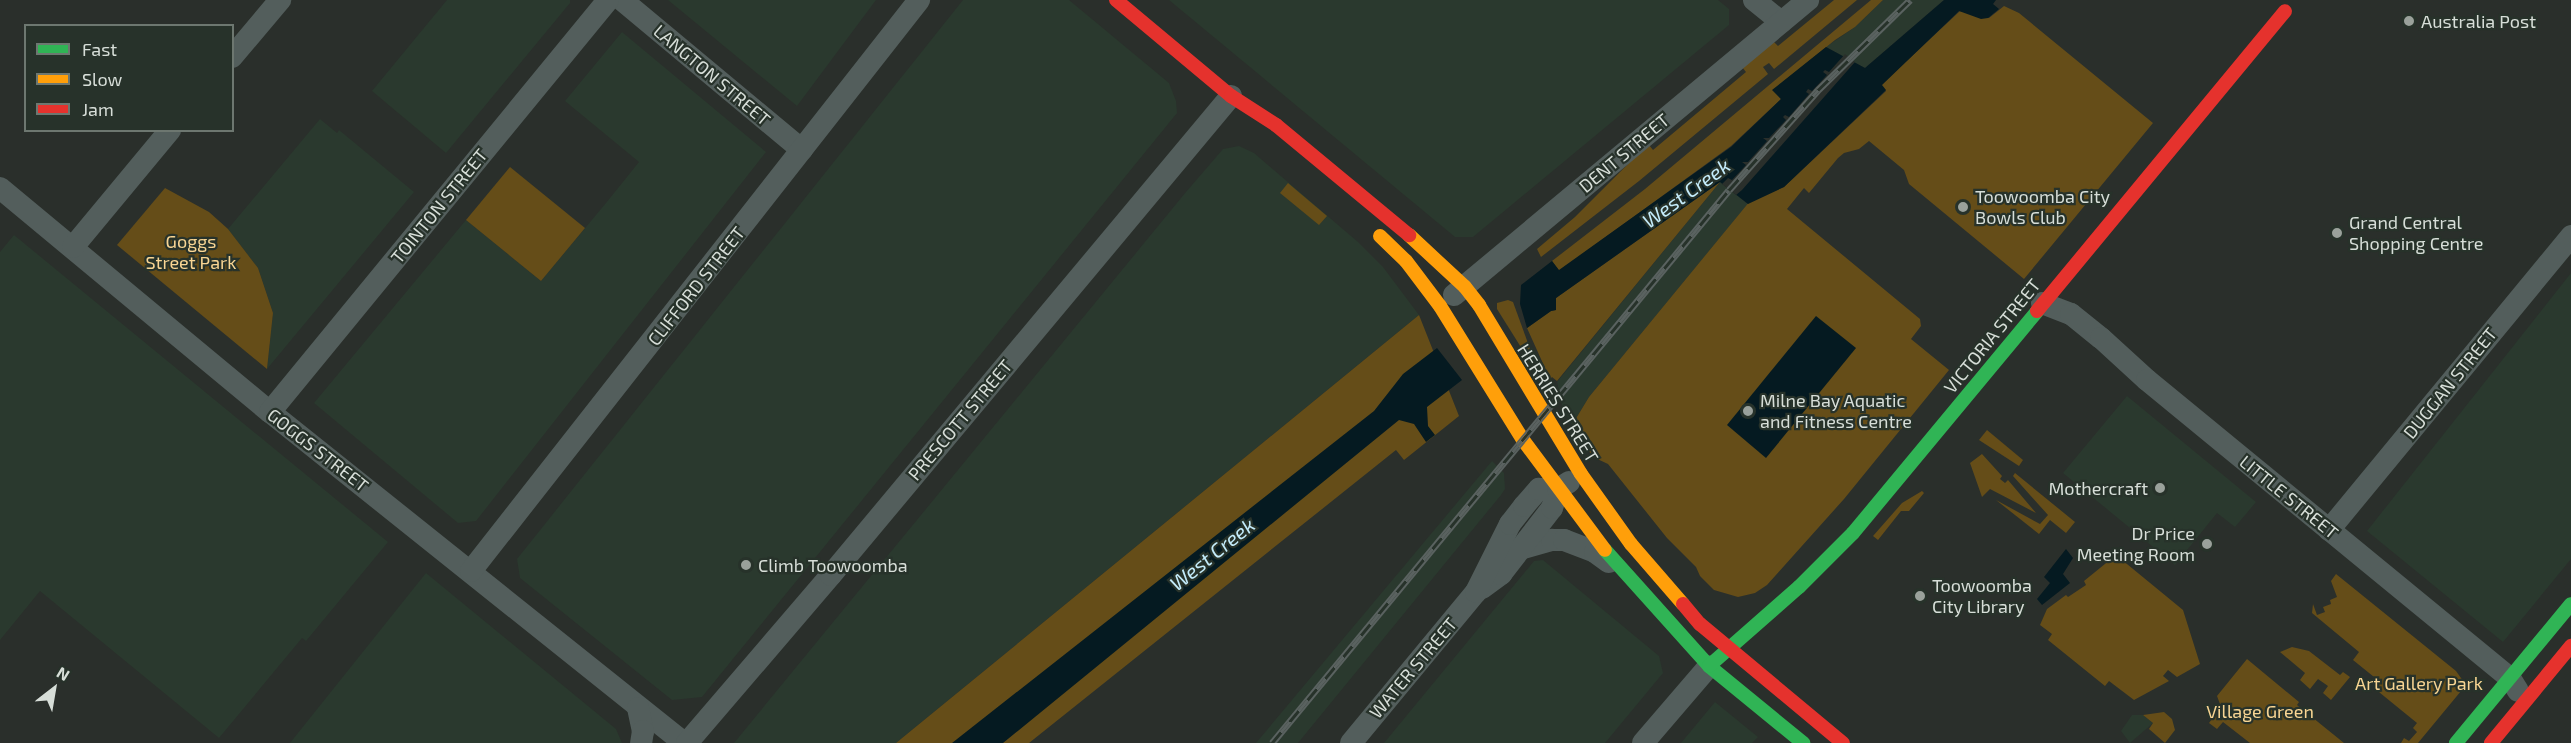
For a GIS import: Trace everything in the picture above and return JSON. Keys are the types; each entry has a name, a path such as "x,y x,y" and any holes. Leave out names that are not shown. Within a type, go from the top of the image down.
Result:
{"main road":[{"name":"HERRIES STREET","path":"1116,0 1231,96 1276,125 1382,210 1465,287 1479,305 1581,474 1639,553 1700,624 1843,743"},
{"name":"VICTORIA STREET","path":"1709,666 1799,587 1847,540 2285,11"},
{"name":"HERRIES STREET","path":"1231,96 1257,129"},
{"path":"1369,226 1406,261 1440,306 1497,401 1558,489 1618,567 1709,666 1803,743"},
{"path":"2456,743 2571,604"},
{"path":"2492,743 2571,646"}],"street":[{"path":"234,55 280,0"},
{"name":"TOINTON STREET","path":"270,412 608,0"},
{"name":"LANGTON STREET","path":"622,0 802,150"},
{"name":"CLIFFORD STREET","path":"471,571 919,0"},
{"path":"1754,0 1781,22"},
{"name":"DENT STREET","path":"1440,306 1808,0"},
{"name":"PRESCOTT STREET","path":"685,743 831,575 1231,96"},
{"path":"73,247 169,132"},
{"name":"GOGGS STREET","path":"0,188 270,412 471,571 638,708 685,743"},
{"name":"DUGGAN STREET","path":"2329,530 2571,236"},
{"name":"LITTLE STREET","path":"2042,303 2064,310 2077,319 2147,380 2510,678 2516,685 2523,704"},
{"name":"WATER STREET","path":"1351,743 1476,592 1510,524 1539,489 1558,489 1581,474"},
{"name":"WATER STREET","path":"1476,592 1501,574 1552,508 1558,489"},
{"path":"1520,549 1552,540 1564,540 1594,552 1618,567"},
{"path":"1643,743 1709,666"},
{"path":"638,708 643,731 641,743"}],"shaded area":[{"path":"447,0 570,0 570,3 446,153 372,91"},
{"path":"668,0 876,0 797,106"},
{"path":"963,0 1069,0 1169,83 1176,101 1177,113 702,697 672,700 520,578 517,559"},
{"path":"1169,0 1718,0 1729,9 1729,25 1473,237 1455,237"},
{"path":"1883,0 1944,0 1865,68 1826,47 1855,27"},
{"path":"622,32 766,152 476,521 458,523 314,403 466,220 541,281 606,203 639,162 565,101"},
{"path":"320,119 337,133 339,130 414,192 267,369 273,313 258,268 228,229"},
{"path":"1239,146 1254,153 1358,242 1383,267 1419,315 896,743 734,743 1186,192 1223,149"},
{"path":"1720,182 1748,204 1589,397 1572,425 1563,409 1557,382"},
{"path":"14,235 388,542 306,641 302,638 219,738 40,591 0,640 0,252"},
{"path":"2571,273 2571,559 2503,642 2367,531"},
{"name":"Mothercraft","path":"2127,396 2256,502 2235,527 2217,513 2175,565 2063,473"},
{"path":"1492,461 1504,473 1505,489 1501,495 1298,743 1256,743"},
{"path":"1543,560 1659,656 1663,673 1605,743 1384,743 1534,561"},
{"path":"426,573 616,729 622,743 290,743"},
{"path":"1715,702 1758,737 1752,743 1681,743"},
{"path":"2132,715 2143,715 2153,723 2130,743 2121,731"}],"green space":[{"path":"1834,0 1857,0 1774,69 1769,63 1763,67 1768,74 1639,181 1541,257 1537,249 1575,217 1638,154 1649,145 1653,150 1746,72 1742,67 1773,41 1778,46"},
{"path":"1871,0 1883,0 1855,27 1835,40 1773,90 1781,99 1731,146 1559,271 1552,261 1645,189"},
{"name":"Milne Bay Aquatic and Fitness Centre","path":"2004,6 2019,13 2153,123 2024,279 1909,184 1904,170 1869,141 1859,149 1844,153 1838,158 1809,193 1804,188 1787,209 1920,319 1921,326 1911,339 1949,370 1844,499 1767,585 1755,593 1738,597 1714,590 1700,576 1696,567 1667,538 1608,464 1593,457 1572,425 1589,397 1750,201 1784,187 1886,91 1881,85 1960,11 1989,18"},
{"path":"510,167 585,228 541,281 466,220"},
{"path":"1720,182 1557,381 1552,377 1550,379 1527,328 1556,310 1556,298"},
{"path":"1288,183 1327,216 1319,225 1280,193"},
{"name":"Goggs Street Park","path":"165,188 209,212 228,229 258,268 273,313 267,369 117,245"},
{"path":"1508,300 1513,302 1541,379 1497,309 1497,303"},
{"path":"1419,315 1459,416 1404,460 1396,450 1029,743 896,743"},
{"path":"1987,430 2023,460 2019,466 1979,440"},
{"path":"1982,454 2002,476 2000,479 2005,483 2008,480 2036,513 1990,489 1982,497 1970,463"},
{"path":"2015,473 2075,522 2066,533 2050,520 2039,534 1996,500 2040,524 2048,515 2013,476"},
{"path":"1922,491 1924,493 1909,511 1901,511 1878,540 1873,536 1902,503"},
{"path":"2116,555 2183,610 2200,664 2177,677 2168,670 2163,676 2169,681 2134,700 2109,681 2105,686 2048,640 2052,634 2040,625 2047,609 2066,595 2068,597 2086,585 2084,581"},
{"name":"Art Gallery Park","path":"2336,574 2456,671 2466,685 2418,743 2401,743 2404,738 2409,741 2417,732 2413,728 2417,723 2374,688 2379,681 2353,660 2359,652 2312,613 2313,604 2317,615 2325,612 2323,607 2331,604 2330,600 2337,597 2331,581"},
{"path":"2292,647 2309,651 2340,675 2343,672 2350,677 2331,700 2323,693 2328,686 2318,679 2310,689 2300,680 2305,673 2280,652"},
{"name":"Village Green","path":"2247,659 2299,702 2297,705 2344,743 2250,743 2223,722 2217,729 2209,723 2221,707 2217,696"},
{"path":"2164,712 2172,719 2175,730 2165,743 2149,729 2153,723 2143,715"}],"water":[{"name":"West Creek","path":"1944,0 1996,0 1993,4 1999,9 1988,18 1981,19 1959,11 1882,85 1886,90 1784,187 1748,204 1720,182 1556,298 1556,310 1527,328 1520,304 1521,285 1552,261 1559,270 1731,147 1781,99 1772,90 1826,47 1865,68"},
{"path":"1816,316 1856,348 1766,458 1727,425"},
{"name":"West Creek","path":"1437,348 1462,380 1427,407 1428,426 1435,435 1426,442 1414,424 1399,420 1003,743 952,743 1374,411 1403,374"},
{"path":"2066,549 2073,558 2063,574 2070,583 2042,605 2037,599 2050,583 2044,577"}],"pier":[{"path":"1845,54 1855,62 1742,190 1736,195 1722,184 1728,178 1732,180 1746,165 1742,162 1748,162 1767,141 1763,138 1769,138 1786,120 1783,117 1785,115 1789,117 1809,94 1806,92 1808,89 1812,91 1827,75 1823,72 1825,70 1829,72"}],"railway":[{"path":"1272,743 1729,190 1818,90 1910,0"}],"traffic: fast":[{"path":"1709,666 1799,587 1853,533 2037,311"},
{"path":"1605,550 1709,666 1803,743"},
{"path":"2456,743 2571,604"}],"traffic: slow":[{"path":"1409,235 1465,287 1479,305 1581,474 1631,544 1683,604"},
{"path":"1380,236 1406,261 1440,306 1523,440 1605,550"}],"traffic: jam":[{"path":"1116,0 1231,96 1276,125 1409,235"},
{"path":"2037,311 2285,11"},
{"path":"1683,604 1700,624 1843,743"},
{"path":"2491,743 2571,646"}],"place":[{"name":"Australia Post","path":"2409,21"},
{"name":"Toowoomba City Bowls Club","path":"1963,207"},
{"name":"Grand Central Shopping Centre","path":"2337,233"},
{"name":"Milne Bay Aquatic and Fitness Centre","path":"1748,411"},
{"name":"Mothercraft","path":"2160,488"},
{"name":"Dr Price Meeting Room","path":"2207,544"},
{"name":"Climb Toowoomba","path":"746,565"},
{"name":"Toowoomba City Library","path":"1920,596"}]}
